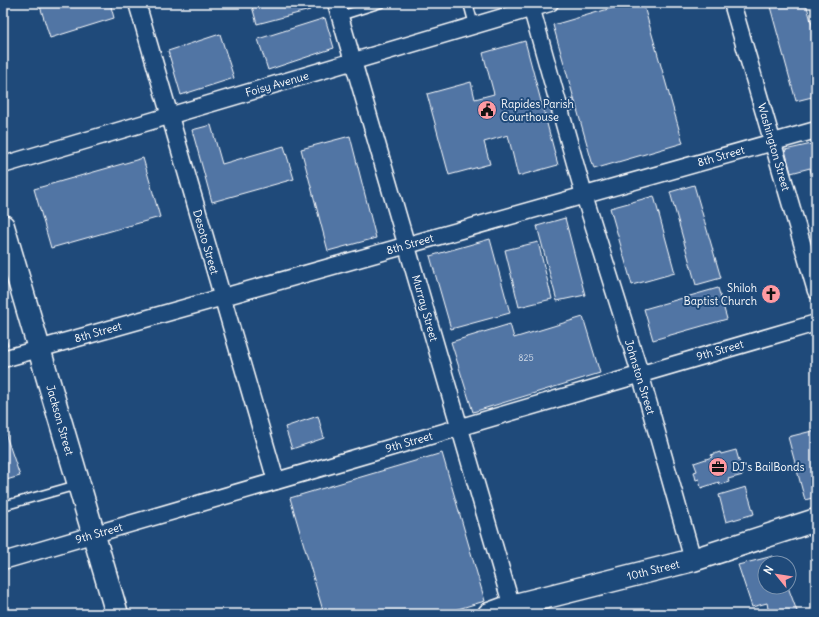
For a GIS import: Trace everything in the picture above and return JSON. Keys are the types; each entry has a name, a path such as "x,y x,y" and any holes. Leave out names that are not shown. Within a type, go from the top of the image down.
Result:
{"main road":[{"name":"Jackson Street","path":"3,226 117,614"},
{"name":"10th Street","path":"489,614 512,610 693,560 816,520"}],"street":[{"name":"Desoto Street","path":"137,3 276,481"},
{"name":"Foisy Avenue","path":"3,165 474,26 531,6 550,3"},
{"name":"Washington Street","path":"732,3 816,291"},
{"name":"Johnston Street","path":"531,6 584,195 640,373 693,560"},
{"name":"Murray Street","path":"338,9 512,610"},
{"name":"8th Street","path":"3,359 816,130"},
{"name":"9th Street","path":"3,561 640,373 816,323"}],"lane":[{"path":"338,9 381,3"},
{"path":"468,3 474,26"},
{"path":"3,506 79,485"}],"building":[{"path":"39,3 110,3 114,18 50,38"},
{"path":"251,3 308,3 310,10 257,24"},
{"path":"629,3 643,3 683,143 594,169 553,25"},
{"path":"769,3 806,3 816,39 816,96 796,101"},
{"path":"325,18 334,48 268,70 258,39"},
{"path":"220,34 234,78 181,95 168,51"},
{"name":"Rapides Parish Courthouse","path":"525,41 558,165 518,176 508,135 484,142 490,164 449,175 427,94 471,82 475,99 494,94 483,53"},
{"path":"574,99 577,109 546,117 543,108"},
{"path":"211,125 222,164 284,146 294,179 212,202 192,130"},
{"path":"350,136 376,238 328,251 301,149"},
{"path":"816,143 816,181 813,182 810,168 791,173 785,150"},
{"path":"143,158 160,217 51,248 34,189"},
{"path":"694,185 721,278 696,285 670,192"},
{"path":"654,196 675,273 632,285 610,208"},
{"path":"565,218 585,295 557,301 537,226"},
{"path":"490,239 510,313 451,329 430,256"},
{"path":"538,242 552,299 519,307 505,250"},
{"path":"718,288 727,319 653,340 644,309"},
{"path":"583,317 600,373 473,412 451,342 510,324 514,338"},
{"path":"3,329 8,345 3,346"},
{"path":"318,416 324,438 292,449 285,427"},
{"path":"3,427 20,476 3,481"},
{"path":"816,430 816,497 805,500 788,437"},
{"name":"DJ's BailBonds","path":"736,450 743,475 728,479 729,482 720,485 719,482 701,488 699,479 696,480 694,472 697,471 694,463 712,457 711,455 720,452 721,454"},
{"path":"442,453 485,601 441,614 324,614 290,498"},
{"path":"746,487 754,514 726,522 719,495"},
{"path":"757,560 757,595 791,595 798,614 769,614 767,603 752,607 738,565"}],"place":[{"name":"Rapides Parish Courthouse","path":"487,110"},
{"name":"Shiloh Baptist Church","path":"771,294"},
{"name":"DJ's BailBonds","path":"718,467"}]}
